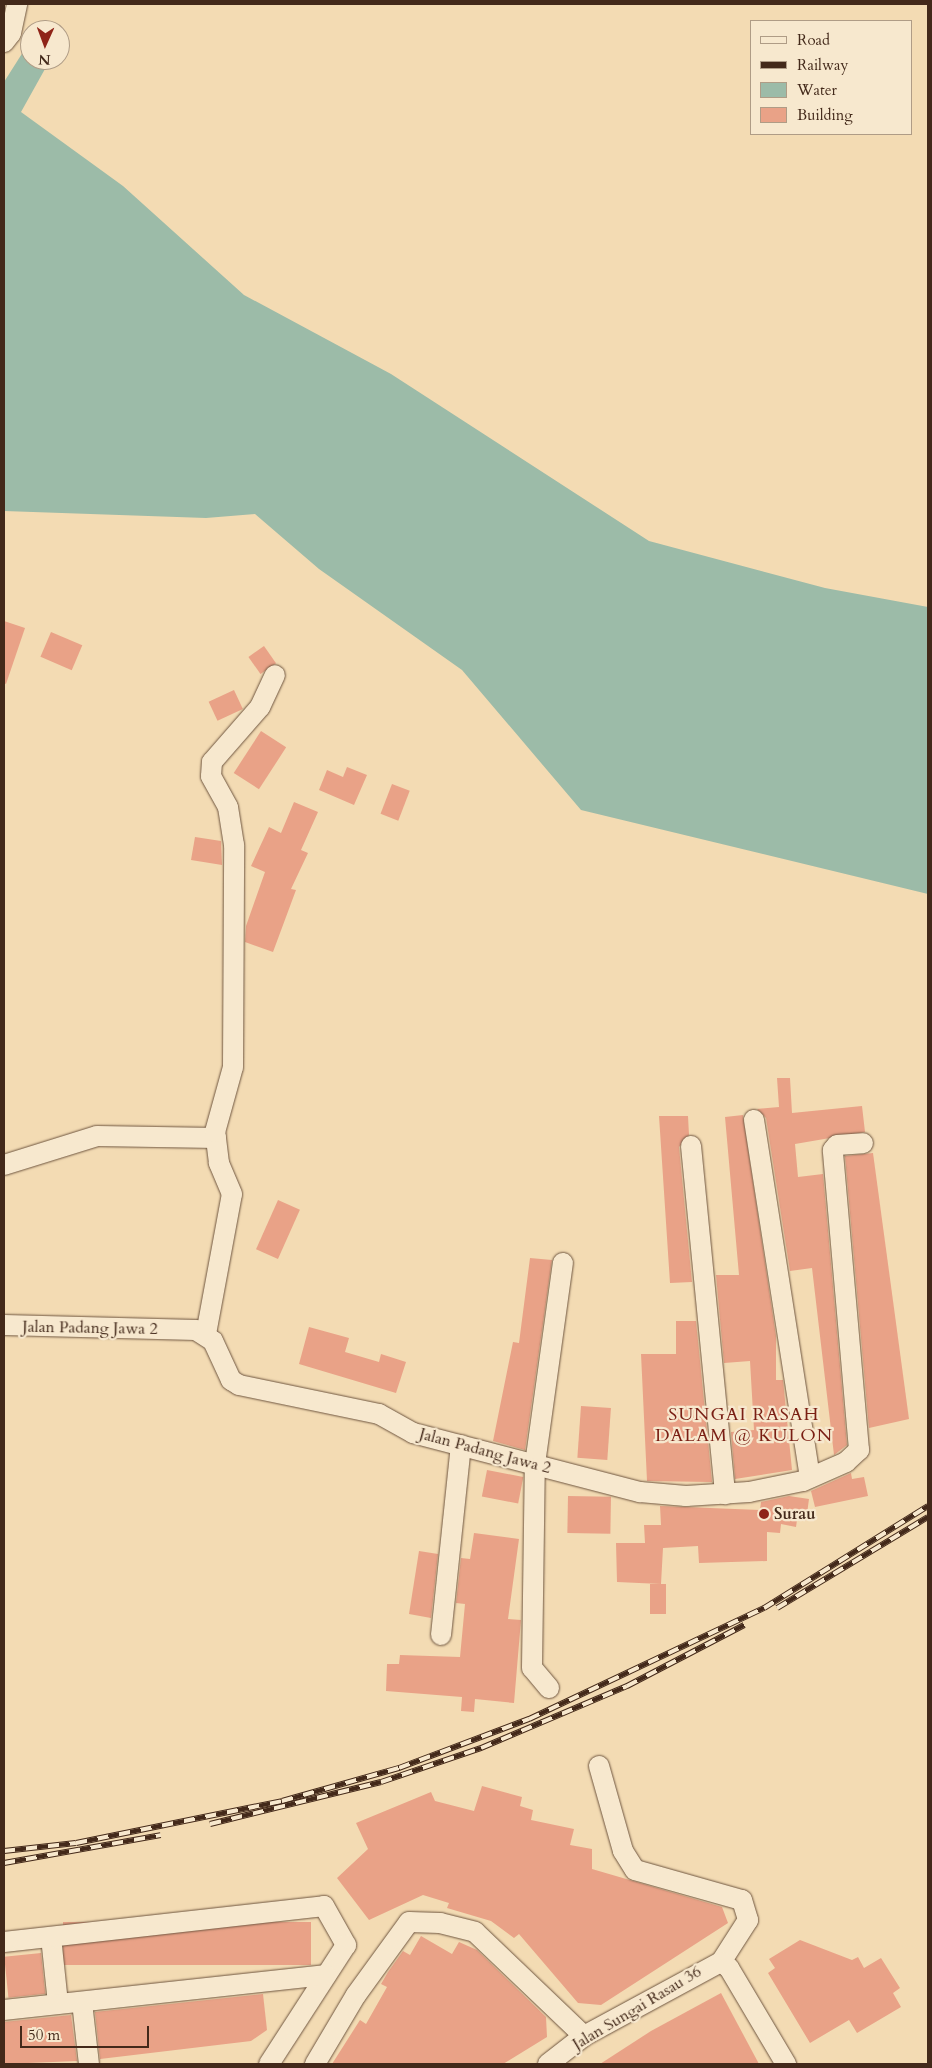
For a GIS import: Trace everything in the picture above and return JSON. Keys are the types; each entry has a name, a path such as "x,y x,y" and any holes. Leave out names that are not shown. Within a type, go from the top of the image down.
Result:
{"street":[{"path":"4,42 11,33 17,4"},
{"path":"206,1334 232,1194 216,1138 233,1067 234,845 228,806 216,791 211,769 260,707 275,675"},
{"path":"754,1120 810,1478"},
{"path":"4,1165 97,1136 216,1138"},
{"name":"Jalan Padang Jawa 2","path":"4,1325 206,1334 231,1380 238,1385 379,1414 413,1433 640,1492 726,1494 810,1478 846,1462 859,1450 861,1439 833,1150 837,1145 863,1143"},
{"path":"691,1146 726,1494"},
{"path":"549,1688 532,1668 536,1464 563,1263"},
{"path":"441,1635 461,1445"},
{"path":"599,1766 623,1851 635,1870 742,1900 748,1920 725,1965 786,2064"},
{"path":"4,1942 324,1906 346,1945 269,2064"},
{"path":"315,2064 356,1995 408,1922 440,1923 475,1932 584,2036"},
{"path":"50,1937 58,2004"},
{"name":"Jalan Sungai Rasau 36","path":"548,2064 584,2036 725,1965"},
{"path":"4,2010 326,1975"},
{"path":"82,2002 89,2064"}],"water":[{"path":"20,57 20,70 44,70 21,112 123,186 244,295 391,374 649,541 825,588 928,607 928,894 581,810 462,670 319,569 255,514 206,518 4,511 4,82"}],"building":[{"path":"4,621 25,628 6,684 4,683"},
{"path":"51,632 82,645 72,670 40,657"},
{"path":"264,646 276,663 260,674 248,657"},
{"path":"234,690 243,709 217,721 209,702"},
{"path":"261,731 286,747 259,789 234,773"},
{"path":"347,767 367,775 354,805 319,790 327,770 343,777"},
{"path":"392,784 410,791 398,821 381,814"},
{"path":"294,802 318,812 301,850 308,853 291,889 296,890 273,952 245,942 246,926 265,872 251,866 269,827 281,833"},
{"path":"195,837 221,841 222,865 191,860"},
{"path":"777,1078 790,1078 792,1113 862,1106 865,1132 795,1144 798,1177 823,1174 847,1445 834,1455 812,1268 790,1271 766,1118 757,1109 779,1107"},
{"path":"743,1115 776,1336 776,1380 783,1380 792,1470 735,1479 731,1432 754,1430 750,1361 724,1363 716,1275 739,1275 725,1117"},
{"path":"659,1116 688,1116 689,1135 679,1147 692,1282 670,1283"},
{"path":"873,1153 909,1419 869,1428 845,1156"},
{"path":"278,1200 300,1210 278,1259 256,1249"},
{"path":"530,1258 552,1260 525,1450 493,1441 513,1342 519,1343"},
{"path":"676,1321 696,1321 712,1482 647,1481 641,1354 676,1354"},
{"path":"309,1327 349,1338 345,1352 379,1362 381,1354 406,1362 396,1393 299,1364"},
{"path":"581,1406 611,1408 607,1460 577,1458"},
{"path":"487,1470 523,1477 518,1504 482,1497"},
{"path":"851,1473 852,1479 864,1477 868,1496 815,1507 811,1491"},
{"path":"568,1496 611,1497 610,1534 567,1533"},
{"path":"789,1496 809,1499 806,1521 797,1520 796,1527 781,1524 780,1533 767,1532 767,1561 699,1563 698,1546 663,1548 661,1584 617,1582 616,1543 645,1543 644,1525 661,1525 660,1506 760,1510 761,1502"},
{"path":"474,1533 519,1539 508,1619 521,1620 514,1703 475,1699 474,1712 461,1711 462,1697 386,1691 387,1664 399,1664 400,1655 460,1657 465,1604 456,1603 461,1558 470,1559"},
{"path":"419,1551 438,1554 431,1618 409,1614"},
{"path":"650,1584 666,1584 666,1614 650,1614"},
{"path":"482,1786 522,1797 520,1806 533,1810 531,1820 574,1829 570,1845 592,1849 592,1869 722,1907 728,1923 601,2005 578,2003 519,1934 514,1938 491,1921 447,1908 449,1903 423,1895 369,1920 337,1878 368,1849 356,1823 431,1792 435,1801 474,1811"},
{"path":"63,1922 311,1922 311,1965 63,1965"},
{"path":"421,1936 452,1954 459,1942 477,1950 546,2017 547,2037 503,2064 332,2064 360,2020 366,2024 387,1987 381,1984 388,1972 403,1951 410,1955"},
{"path":"800,1940 852,1960 858,1957 864,1968 881,1958 900,1988 893,1993 901,2007 857,2033 849,2020 810,2043 768,1973 775,1968 769,1959"},
{"path":"41,1953 45,1994 8,1998 4,1957"},
{"path":"721,1993 759,2064 600,2064 651,2031"},
{"path":"263,1994 267,2030 251,2041 100,2059 95,2012"},
{"path":"71,2015 77,2061 4,2064 4,2022"}],"railway":[{"path":"4,1851 76,1843 282,1801 399,1768 529,1719 764,1608 928,1506"},
{"path":"777,1608 928,1517"},
{"path":"210,1824 381,1782 481,1748 627,1686 744,1625"},
{"path":"4,1863 161,1835"}],"place":[{"name":"Surau","path":"764,1514"}],"district":[{"name":"SUNGAI RASAH DALAM @ KULON","path":"744,1426"}]}
